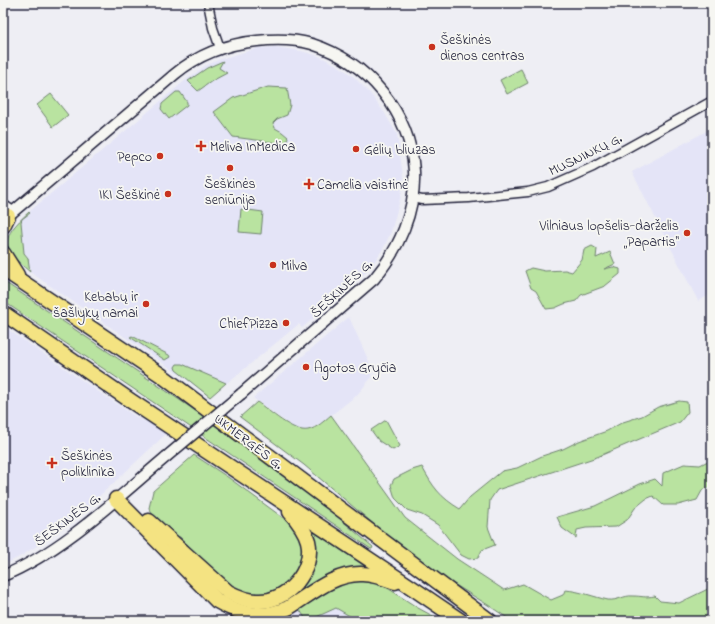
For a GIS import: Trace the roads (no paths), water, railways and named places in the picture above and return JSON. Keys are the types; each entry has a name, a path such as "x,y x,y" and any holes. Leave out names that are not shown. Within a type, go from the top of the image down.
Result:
{"highway":[{"path":"3,253 20,281"},
{"name":"UKMERGĖS G.","path":"3,269 161,375 490,621"},
{"path":"3,313 278,500 461,621"},
{"path":"119,496 228,592 242,599 257,601 268,601 276,598 292,587 299,579 308,561 308,541 304,531 298,521 278,500"},
{"path":"119,496 217,601 238,612 260,615 280,612 326,584 348,575 374,575 414,589"}],"street":[{"path":"208,3 213,28 220,48"},
{"name":"ŠEŠKINĖS G.","path":"3,576 45,554 69,537 241,394 374,279 388,260 399,241 409,216 414,172 410,146 405,130 390,101 380,88 350,62 330,51 298,41 250,41 220,48 194,60 182,68 6,215"},
{"name":"MUSNINKŲ G.","path":"412,198 422,200 469,198 528,192 548,187 593,167 712,101"}],"place":[{"name":"Šeškinės dienos centras","path":"432,47"},
{"name":"Meliva InMedica","path":"201,146"},
{"name":"Gėlių bliuzas","path":"356,149"},
{"name":"Pepco","path":"160,156"},
{"name":"Šeškinės seniūnija","path":"230,168"},
{"name":"Camelia vaistinė","path":"309,184"},
{"name":"IKI Šeškinė","path":"168,194"},
{"name":"Vilniaus lopšelis-darželis „Papartis“","path":"687,233"},
{"name":"Milva","path":"273,265"},
{"name":"Kebabų ir šašlykų namai","path":"146,304"},
{"name":"ChiefPizza","path":"286,323"},
{"name":"Agotos Gryčia","path":"306,367"},
{"name":"Šeškinės poliklinika","path":"52,463"}]}
